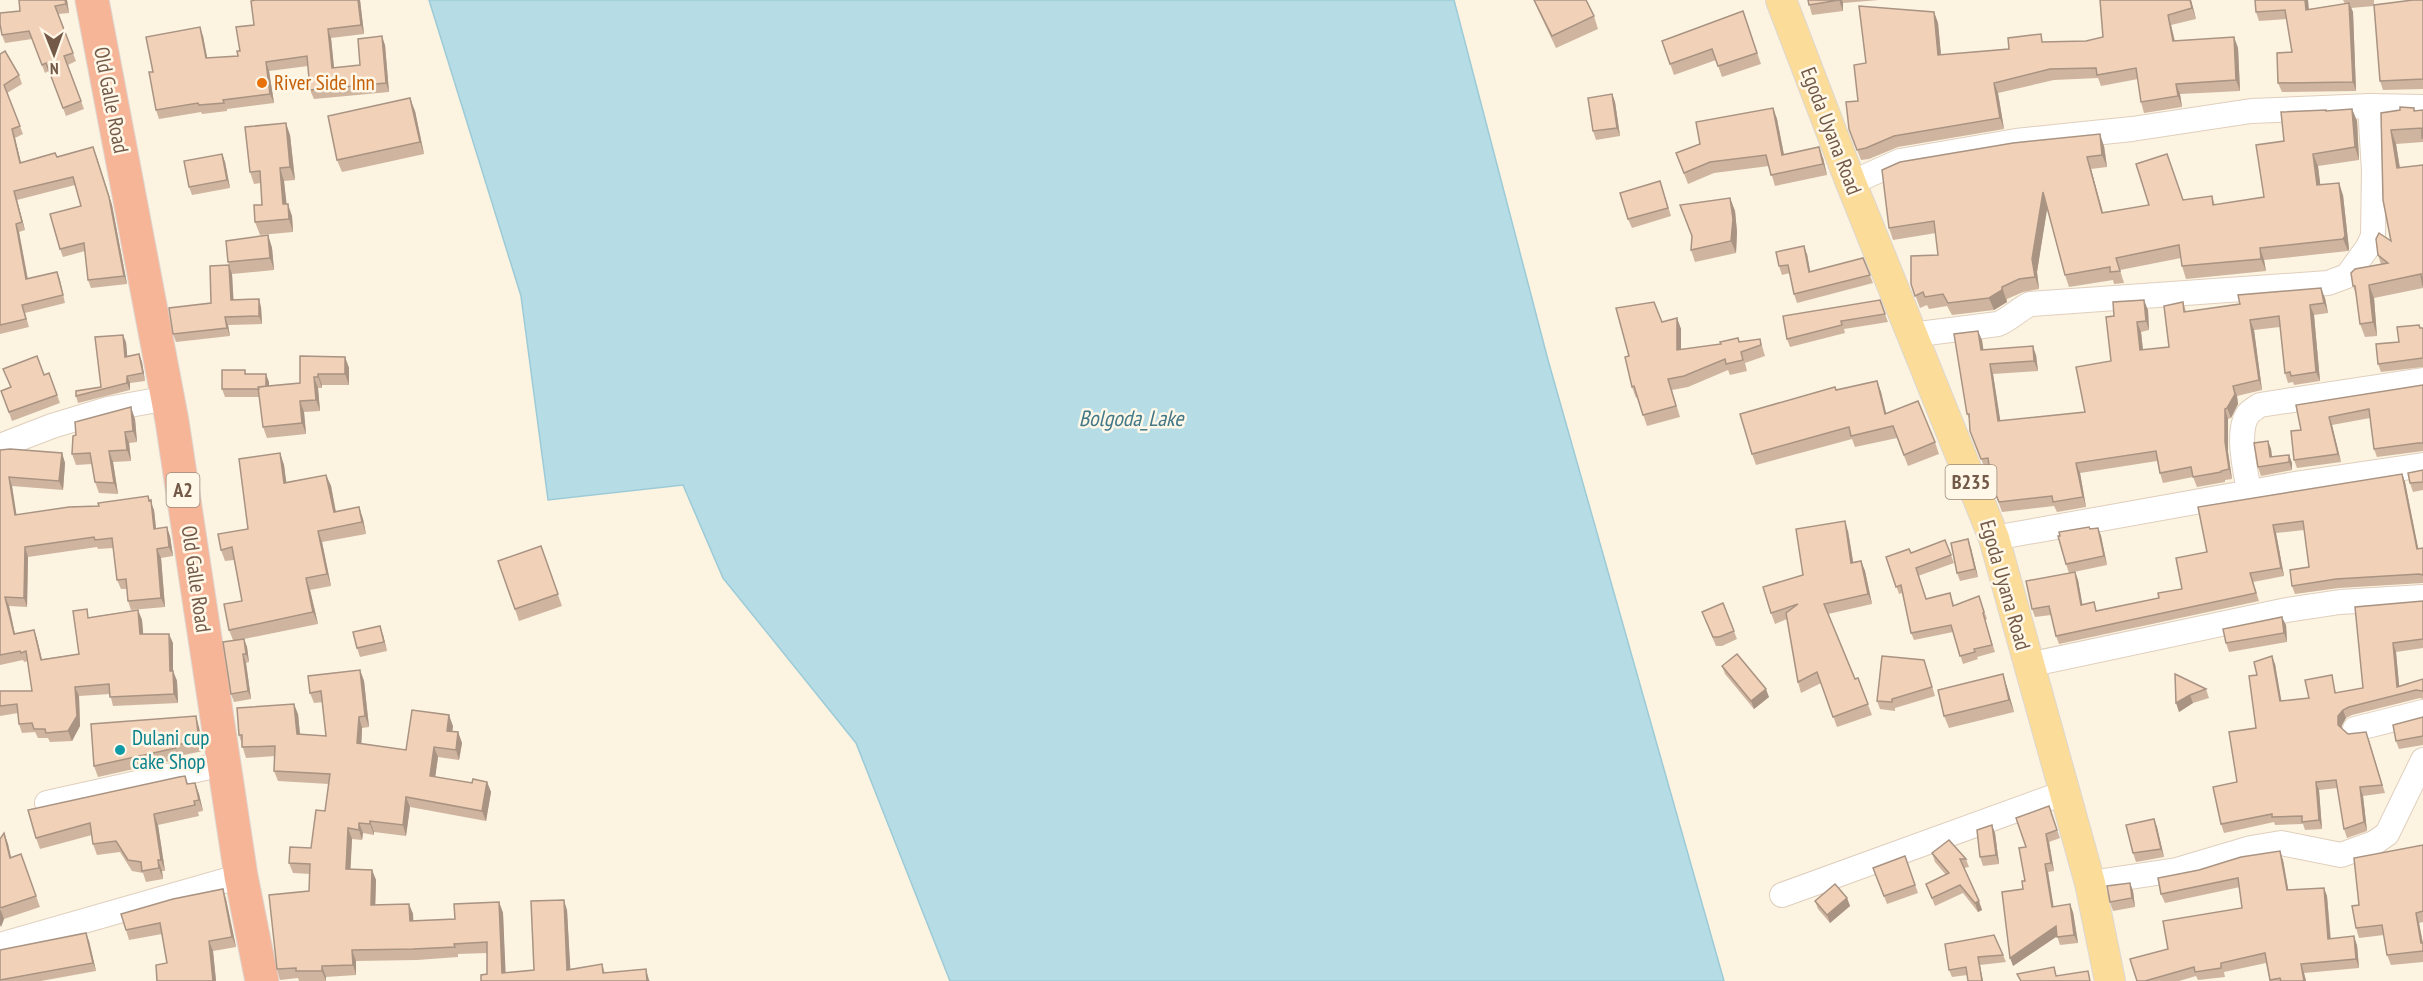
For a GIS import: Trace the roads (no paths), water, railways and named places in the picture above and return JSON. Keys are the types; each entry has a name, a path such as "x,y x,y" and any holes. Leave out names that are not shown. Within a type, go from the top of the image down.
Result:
{"highway":[{"name":"Old Galle Road","path":"92,0 168,398 241,876 262,981"}],"main road":[{"name":"Egoda Uyana Road","path":"1781,0 1911,335 1994,538 2090,883 2110,981"}],"street":[{"path":"1911,335 1998,324 2009,320 2019,309 2030,303 2328,283 2347,276 2368,247 2373,236 2374,171 2370,106"},
{"path":"1851,183 1900,161 2016,141 2132,129 2251,111 2370,106 2423,107"},
{"path":"2249,492 2242,448 2243,432 2248,414 2260,405 2423,380"},
{"path":"0,446 52,426 108,409 168,398"},
{"path":"1994,538 2249,492 2423,465"},
{"path":"2028,664 2287,610 2340,602 2423,597"},
{"path":"2355,729 2423,712"},
{"path":"2090,883 2177,870 2252,848 2281,843 2341,855 2374,843 2386,834 2423,760"},
{"path":"47,803 223,764"},
{"path":"1782,895 2066,792"},
{"path":"0,945 241,876"}],"water":[{"name":"Bolgoda_Lake","path":"429,0 1454,0 1548,360 1724,981 950,981 856,743 723,578 683,485 548,500 521,296"}],"place":[{"name":"River Side Inn","path":"262,83"},
{"name":"Dulani cup cake Shop","path":"120,750"}]}
